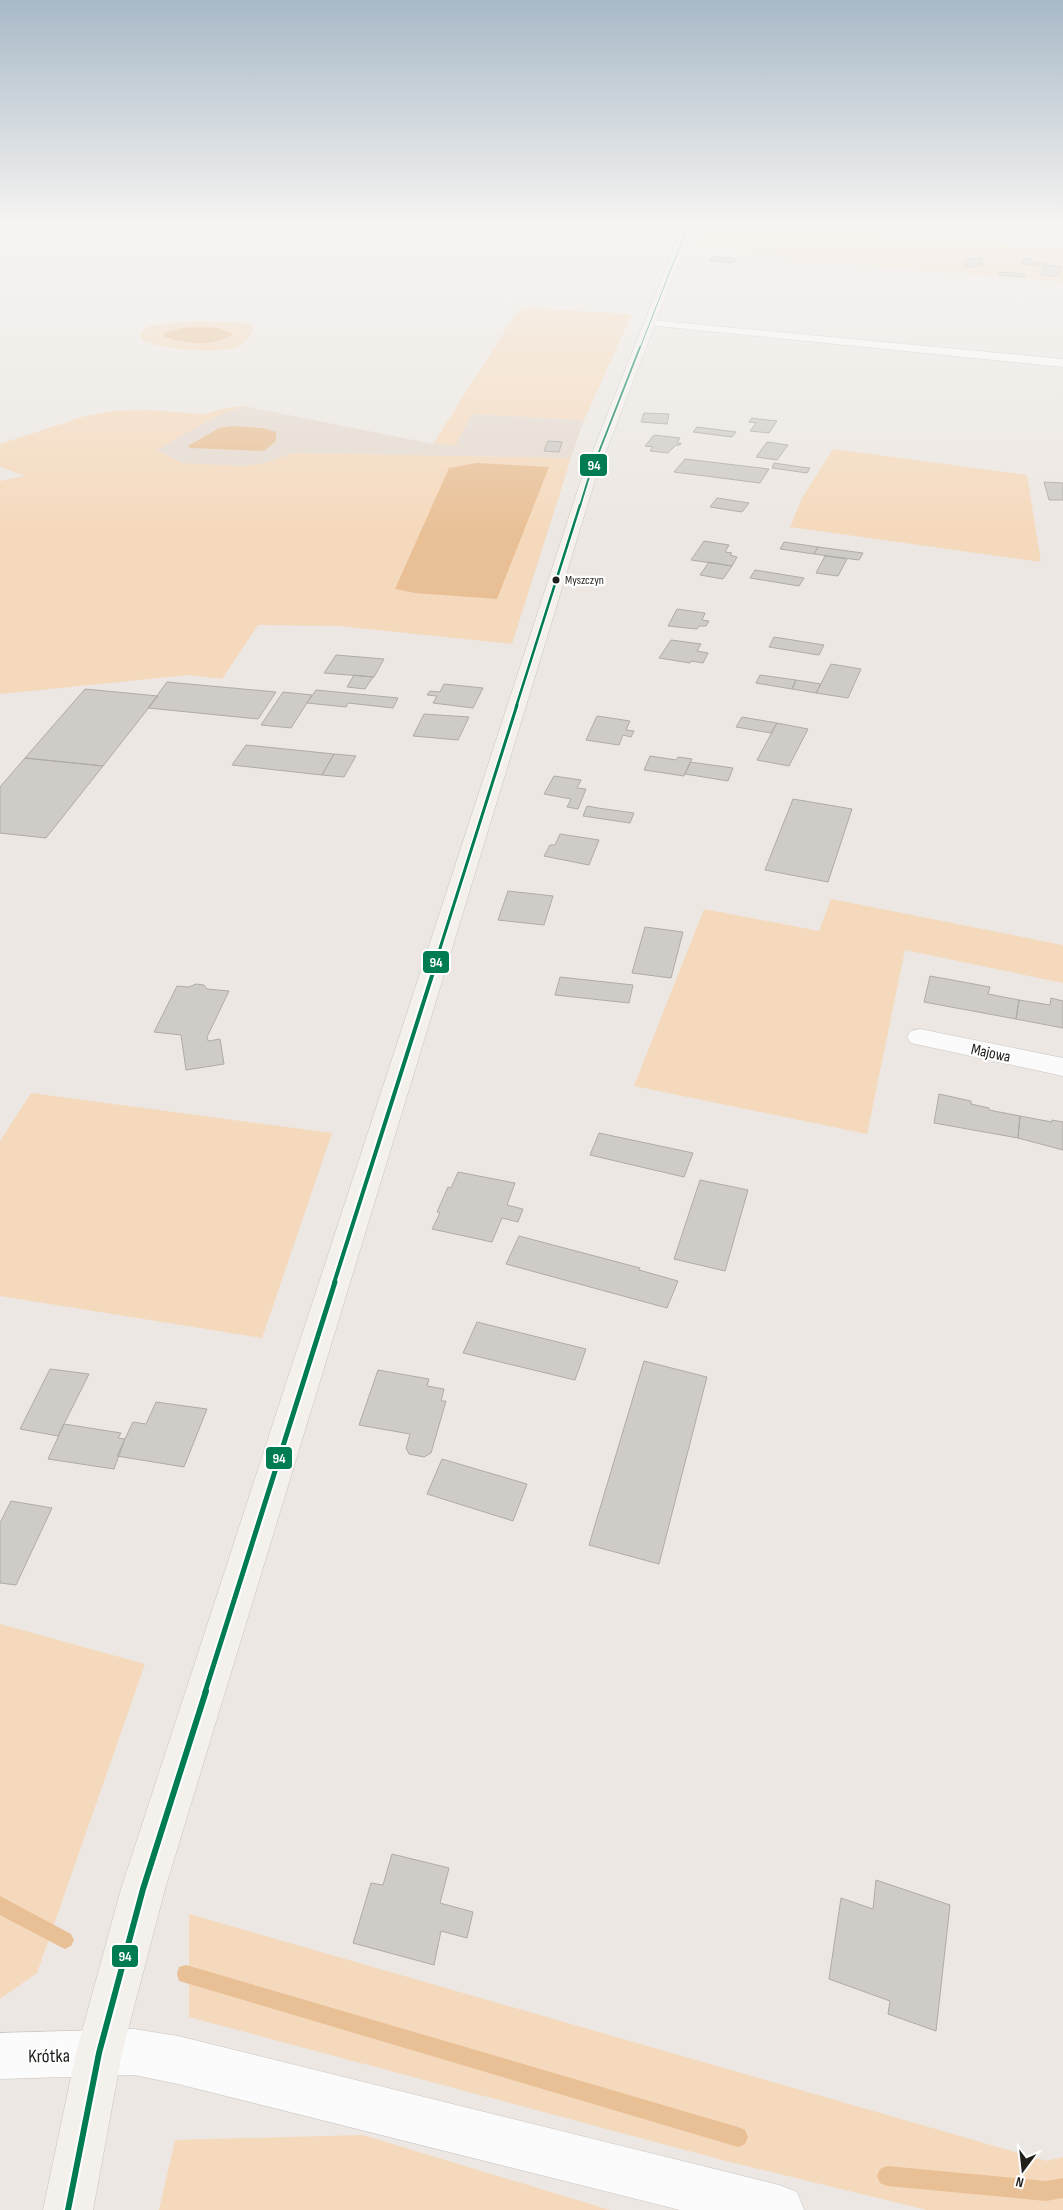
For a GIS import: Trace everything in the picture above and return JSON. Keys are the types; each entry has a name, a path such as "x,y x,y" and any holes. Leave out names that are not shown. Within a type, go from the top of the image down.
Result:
{"main road":[{"path":"68,2210 99,2053 143,1889 588,480 627,378 651,326"}],"street":[{"path":"684,326 1063,363"},
{"name":"Majowa","path":"920,1037 1063,1067"},
{"name":"Krótka","path":"0,2056 134,2052 178,2060 779,2210"}],"shaded area":[{"path":"149,326 254,326 250,335 240,346 216,351 188,350 149,343 141,340 141,332"},
{"path":"508,326 627,326 584,420 472,414 456,445 433,444"},
{"path":"182,328 218,328 234,334 209,343 191,343 165,337 164,333"},
{"path":"244,406 433,444 456,445 472,414 584,420 571,458 293,453 265,463 242,466 182,463 157,450 213,418"},
{"path":"244,406 213,418 157,450 182,463 242,466 265,463 293,453 571,458 512,644 339,626 258,625 222,679 189,675 0,694 0,481 25,476 0,467 0,444 82,417 111,411 146,410 204,414 226,408"},
{"path":"232,426 263,428 276,432 276,441 264,451 190,448 188,446 219,428"},
{"path":"833,449 1027,475 1041,562 790,527 802,498"},
{"path":"477,463 549,467 497,599 415,593 395,589 449,468"},
{"path":"831,899 1063,945 1063,983 905,950 867,1134 634,1086 704,909 819,931"},
{"path":"31,1093 332,1133 262,1338 0,1296 0,1141"},
{"path":"0,1624 145,1664 37,1973 0,1999"},
{"path":"189,1914 1047,2161 1063,2157 1063,2210 927,2210 726,2161 189,2017"},
{"path":"363,2135 610,2210 159,2210 175,2140"}],"building":[{"path":"644,413 669,414 667,424 641,422"},
{"path":"752,418 777,421 769,433 750,431 756,423 749,422"},
{"path":"697,427 736,432 732,437 693,432"},
{"path":"654,435 680,438 677,443 681,443 668,453 650,451 653,447 645,446"},
{"path":"548,441 562,442 559,452 544,451"},
{"path":"767,442 788,445 777,460 756,457"},
{"path":"685,459 769,469 760,483 674,472"},
{"path":"774,463 810,468 807,473 772,468"},
{"path":"1044,482 1063,483 1063,500 1049,500"},
{"path":"717,498 749,503 742,512 710,507"},
{"path":"704,541 729,545 725,552 732,553 730,555 737,557 732,566 691,560"},
{"path":"784,542 818,547 814,554 780,549"},
{"path":"818,547 863,553 859,560 814,554"},
{"path":"825,556 847,559 838,576 816,573"},
{"path":"709,562 732,566 723,579 700,575"},
{"path":"755,570 804,578 799,586 750,578"},
{"path":"677,609 705,613 702,620 709,621 706,626 699,626 697,629 668,626"},
{"path":"774,637 824,645 819,655 769,647"},
{"path":"671,640 701,644 697,651 708,653 703,663 659,658"},
{"path":"336,655 384,659 374,677 324,673"},
{"path":"831,664 861,669 848,698 816,693"},
{"path":"354,675 373,677 365,689 347,687"},
{"path":"760,675 796,680 792,689 756,683"},
{"path":"796,680 821,684 816,693 792,689"},
{"path":"167,682 276,692 258,719 148,708"},
{"path":"444,684 483,688 473,708 433,703 437,696 427,695 430,691 440,692"},
{"path":"85,689 158,696 103,766 25,758"},
{"path":"316,690 398,698 393,708 348,703 346,707 307,703"},
{"path":"283,692 312,695 291,728 261,725"},
{"path":"424,714 469,717 458,740 413,736"},
{"path":"597,716 630,721 626,730 634,731 631,737 623,735 619,745 586,740"},
{"path":"742,717 777,723 771,733 736,727"},
{"path":"777,723 808,729 789,766 757,760"},
{"path":"246,745 334,754 322,775 232,765"},
{"path":"334,754 356,756 344,777 322,775"},
{"path":"650,756 676,760 678,757 692,759 684,776 644,770"},
{"path":"25,758 103,766 46,838 0,833 0,787"},
{"path":"690,762 733,768 728,781 685,774"},
{"path":"554,776 581,780 577,788 586,789 578,809 567,807 571,799 544,794"},
{"path":"793,799 852,809 828,882 765,870"},
{"path":"587,806 634,813 630,823 583,816"},
{"path":"560,834 599,840 589,865 544,856 550,845 555,845"},
{"path":"508,891 553,896 544,925 498,920"},
{"path":"645,927 683,932 671,978 632,973"},
{"path":"930,976 990,987 988,994 1019,1000 1016,1019 924,1002"},
{"path":"560,977 633,985 629,1003 555,995"},
{"path":"196,984 204,985 207,989 229,991 207,1037 208,1041 220,1039 224,1064 186,1070 181,1035 154,1032 177,986 189,987"},
{"path":"1051,998 1063,1001 1063,1028 1016,1019 1019,1000 1050,1005"},
{"path":"939,1094 971,1101 971,1104 989,1108 989,1110 1020,1116 1018,1138 934,1123"},
{"path":"1020,1116 1052,1122 1052,1120 1063,1122 1063,1150 1018,1138"},
{"path":"599,1133 693,1153 684,1177 590,1155"},
{"path":"458,1172 515,1183 507,1205 523,1209 518,1222 502,1218 492,1242 432,1229 440,1213 437,1212 448,1187 451,1188"},
{"path":"700,1180 748,1190 725,1271 674,1259"},
{"path":"519,1236 640,1268 639,1270 678,1281 667,1308 506,1264"},
{"path":"477,1322 586,1349 575,1380 463,1353"},
{"path":"644,1361 707,1377 659,1564 589,1545"},
{"path":"50,1369 89,1374 58,1436 20,1429"},
{"path":"378,1370 429,1379 427,1386 444,1389 441,1401 446,1401 431,1453 424,1457 409,1454 406,1448 410,1434 359,1425"},
{"path":"156,1402 207,1409 184,1467 117,1456 133,1422 146,1424"},
{"path":"64,1424 121,1433 118,1438 125,1439 114,1469 48,1459"},
{"path":"442,1459 527,1484 513,1521 427,1494"},
{"path":"11,1501 52,1508 16,1585 0,1583 0,1523"},
{"path":"392,1854 449,1868 440,1903 473,1912 467,1938 441,1931 434,1965 353,1943 371,1883 383,1885"},
{"path":"876,1880 950,1905 936,2031 888,2014 890,2001 829,1979 841,1898 873,1909"}],"waterway":[{"path":"0,1905 65,1940"},
{"path":"186,1974 738,2137"},
{"path":"887,2176 1046,2191 1063,2188"}],"transit line":[{"name":"94","path":"68,2210 99,2053 143,1889 588,480 648,326"}],"place":[{"name":"Myszczyn","path":"556,580"}]}
